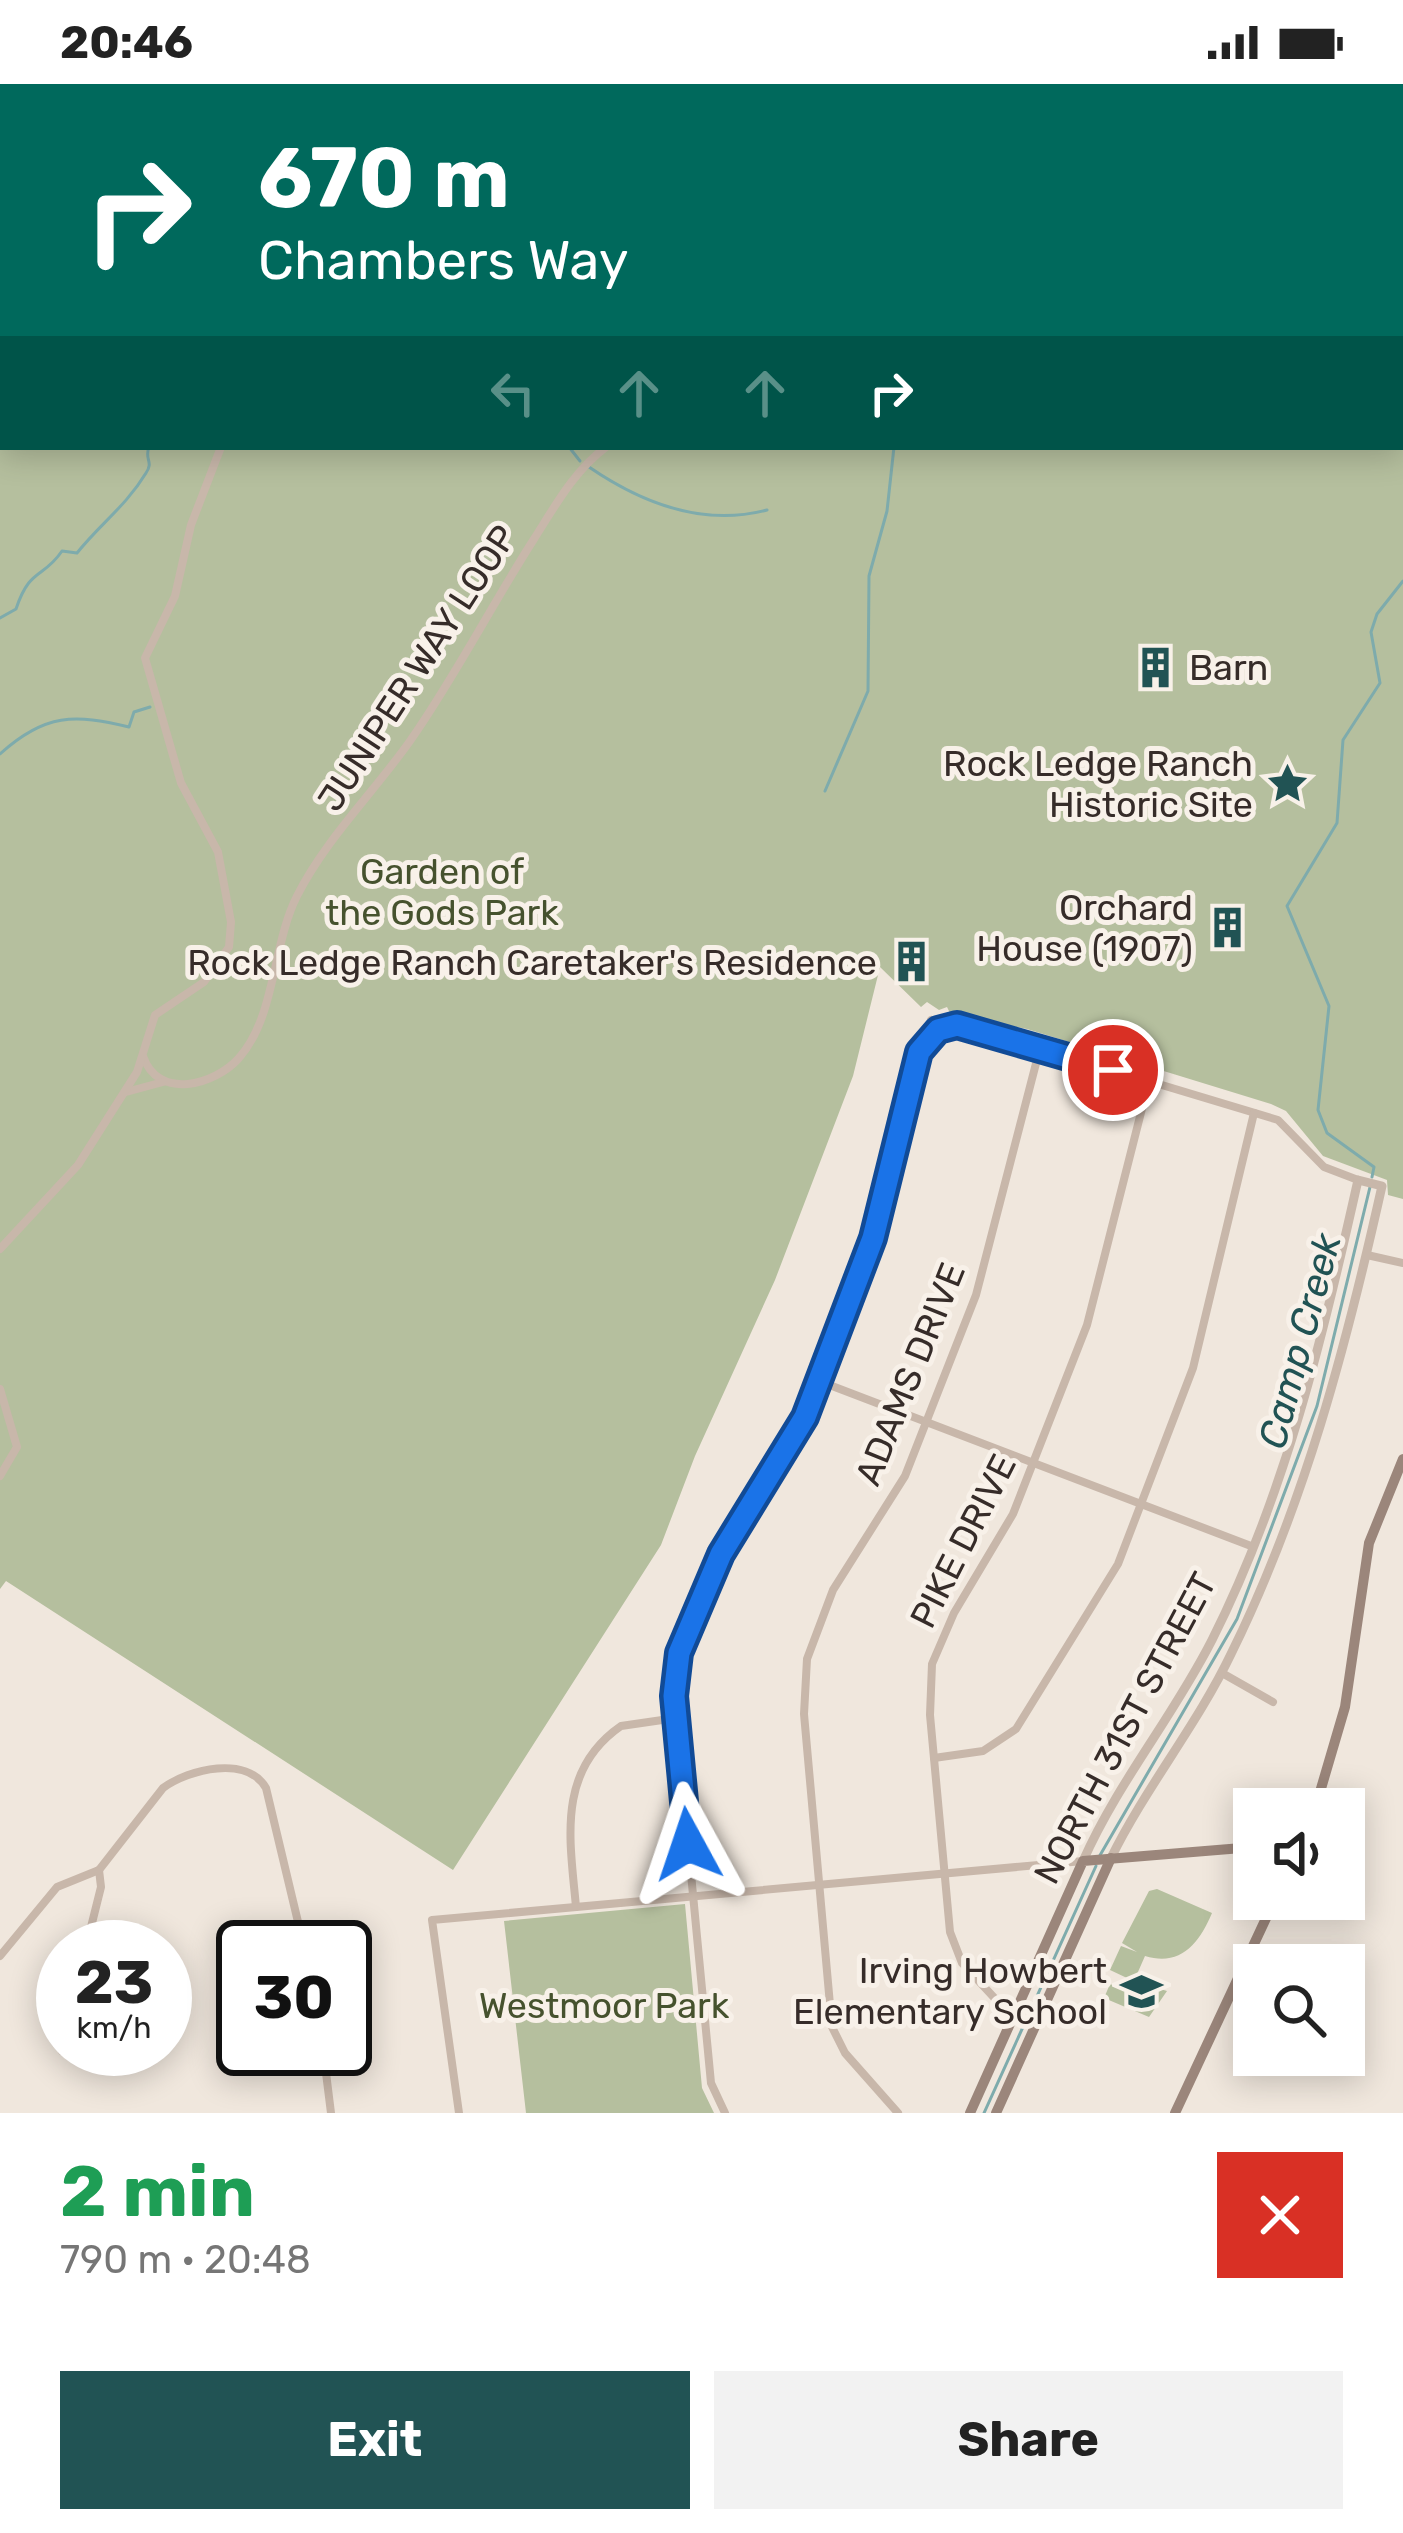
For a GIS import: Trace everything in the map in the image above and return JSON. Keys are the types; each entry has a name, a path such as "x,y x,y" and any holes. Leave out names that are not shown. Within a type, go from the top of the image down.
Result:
{"main road":[{"path":"1322,1788 1341,1728 1369,1543 1403,1459"},
{"path":"1083,1861 1233,1849"},
{"name":"NORTH 31ST STREET","path":"996,2113 1111,1858"},
{"name":"NORTH 31ST STREET","path":"970,2113 1083,1861"},
{"path":"1175,2113 1265,1920"}],"street":[{"path":"0,1249 60,1190 125,1093 155,1015 204,982 230,947 231,922 218,852 181,783 145,658 175,596 191,525 220,450"},
{"name":"JUNIPER WAY LOOP","path":"125,1093 164,1082 205,1081 225,1072 243,1053 256,1030 297,896 411,740 562,495 587,461 602,450"},
{"path":"931,1020 938,1030"},
{"path":"725,2113 711,2084 676,1718 676,1666 709,1578 800,1429 819,1381 873,1238 915,1061 938,1030 966,1026 1255,1112 1286,1125 1324,1167 1358,1180"},
{"name":"ADAMS DRIVE","path":"898,2113 834,2035 804,1714 810,1645 833,1590 904,1476 926,1421 980,1280 1040,1048"},
{"path":"142,1054 146,1066 164,1082"},
{"name":"PIKE DRIVE","path":"1012,2018 957,1954 945,1873 930,1690 936,1652 1006,1528 1091,1311 1149,1081"},
{"path":"934,1758 983,1751 1016,1729 1099,1600 1193,1368 1255,1112"},
{"name":"NORTH 31ST STREET","path":"1083,1861 1121,1784 1213,1639 1307,1397 1358,1180 1382,1186 1321,1429 1222,1672 1143,1795 1111,1858"},
{"path":"1367,1255 1403,1263"},
{"path":"819,1381 1251,1546"},
{"path":"0,1389 17,1447 0,1476"},
{"path":"1222,1672 1273,1702"},
{"path":"576,1907 568,1816 580,1774 621,1726 676,1718"},
{"path":"0,1956 57,1887 99,1870 169,1783 245,1769 266,1788 298,1920"},
{"path":"459,2113 431,1921 1083,1861"},
{"path":"94,1920 99,1870"},
{"path":"326,2076 331,2113"}],"green space":[{"name":"Garden of the Gods Park","path":"0,450 1403,450 1403,1199 1388,1195 1387,1180 1323,1156 1286,1111 1271,1104 1027,1029 950,1013 947,1007 939,1010 927,1002 921,1007 880,967 853,1076 775,1280 695,1456 661,1545 453,1870 6,1581 0,1589"},
{"path":"1157,1889 1212,1913 1187,1950 1168,1958 1145,1956 1134,1981 1167,1991 1149,2017 1104,1998 1110,1984 1123,1989 1127,1978 1110,1970 1121,1946 1137,1952 1122,1943 1149,1891"},
{"name":"Westmoor Park","path":"685,1904 702,2088 714,2113 526,2113 504,1921"}],"waterway":[{"path":"0,618 16,609 32,580 62,551 77,553 130,495 148,469 149,450"},
{"path":"571,450 580,461"},
{"path":"825,791 868,691 869,576 887,511 894,450"},
{"path":"589,467 631,492 674,509 720,516 767,510"},
{"name":"Camp Creek","path":"1372,1177 1374,1167 1327,1133 1318,1110 1329,1006 1287,906 1337,823 1343,740 1380,683 1371,632 1377,614 1403,581"},
{"path":"0,754 46,724 76,719 129,727 134,712 150,707"},
{"name":"Camp Creek","path":"1099,1857 1237,1619 1317,1406 1370,1187"},
{"name":"Camp Creek","path":"984,2113 1096,1866"}],"place":[{"name":"Barn","path":"1155,667"},
{"name":"Rock Ledge Ranch Historic Site","path":"1287,784"},
{"name":"Orchard House (1907)","path":"1227,928"},
{"name":"Rock Ledge Ranch Caretaker's Residence","path":"911,962"},
{"name":"Irving Howbert Elementary School","path":"1141,1991"}],"route":[{"path":"688,1844 674,1696 679,1653 721,1554 805,1417 873,1238 919,1052 938,1030 957,1025 1113,1070"}]}
